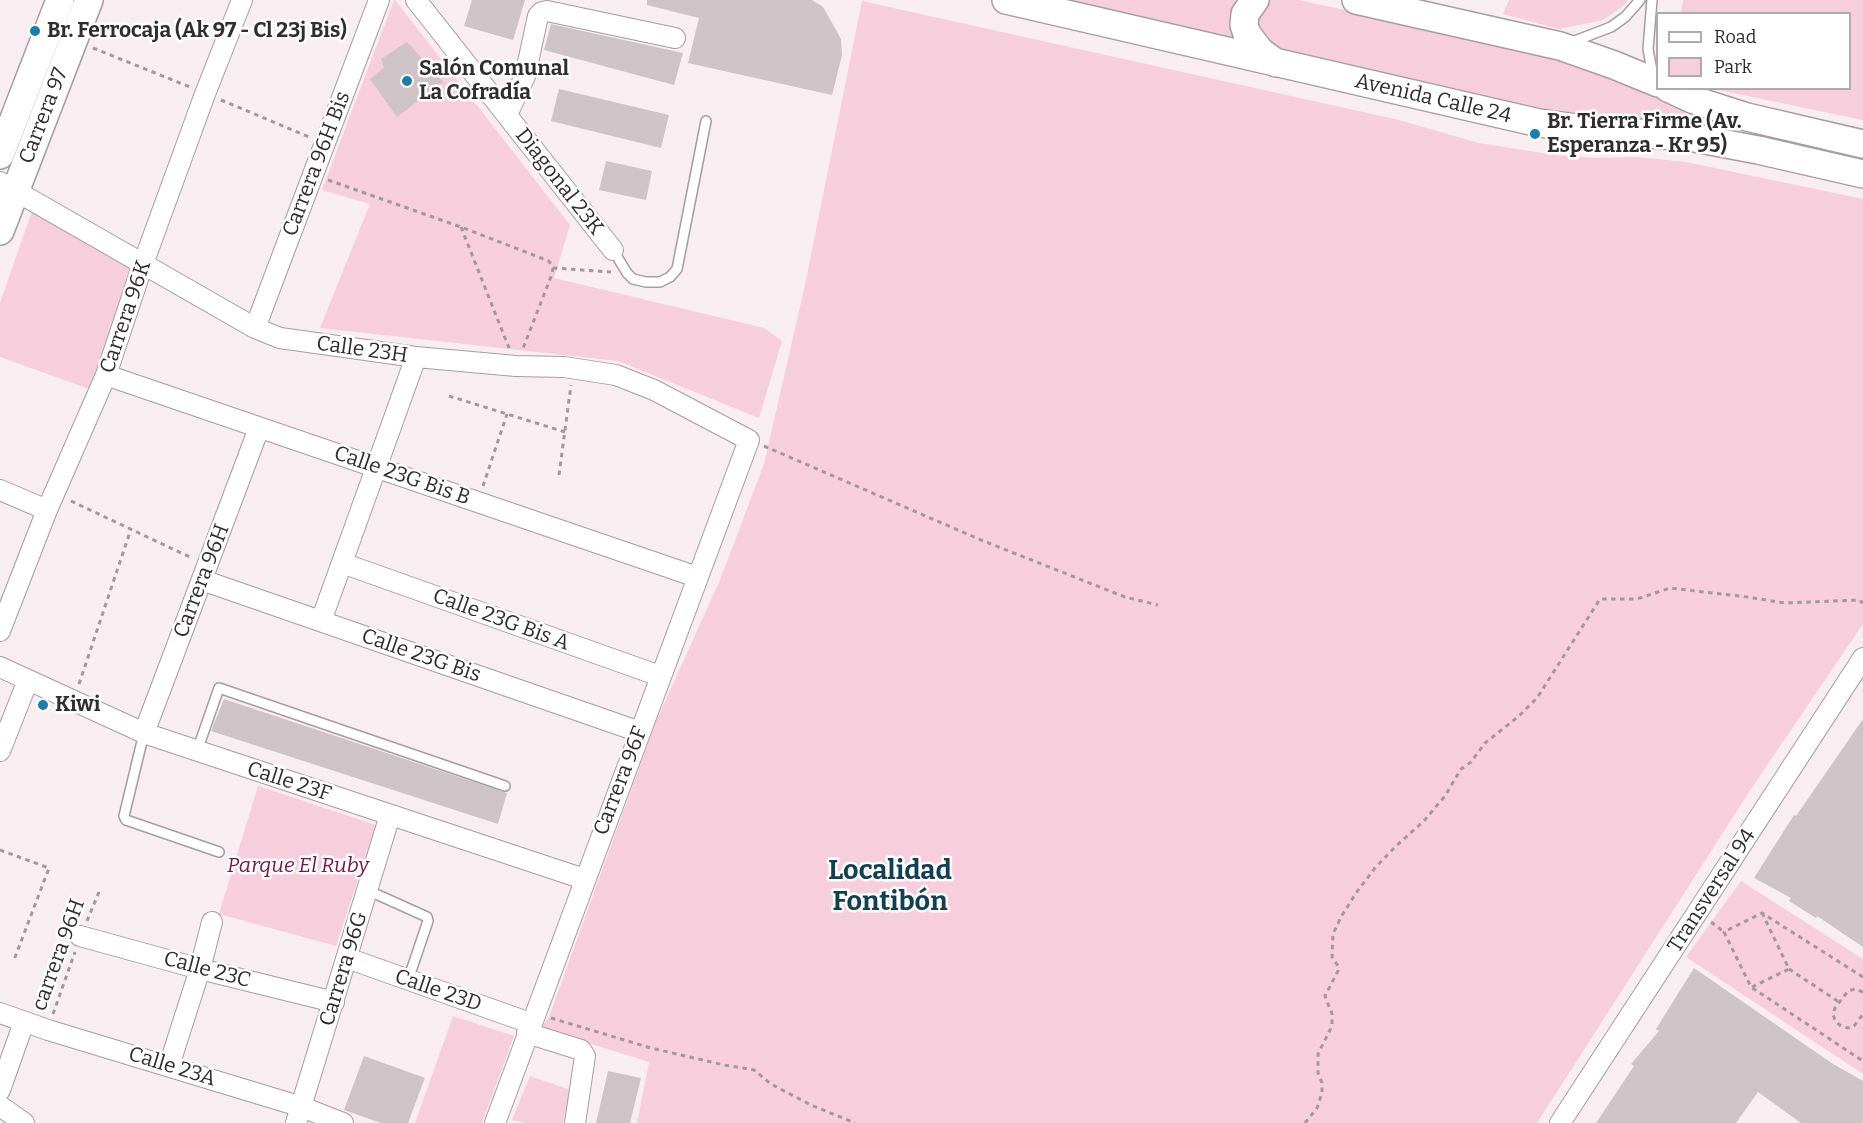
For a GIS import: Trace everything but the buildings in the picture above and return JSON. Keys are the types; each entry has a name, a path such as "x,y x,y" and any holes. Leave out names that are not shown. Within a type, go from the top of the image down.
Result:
{"main road":[{"name":"Carrera 97","path":"0,155 60,0"},
{"name":"Carrera 97","path":"0,231 8,187 89,0"},
{"name":"Avenida Calle 24","path":"1006,0 1539,123 1584,129 1689,136 1863,174"},
{"path":"1255,0 1245,14 1244,25 1247,34 1260,51 1276,63"},
{"path":"1356,0 1560,46 1656,81"},
{"path":"1673,90 1702,103 1747,117 1863,144"}],"street":[{"name":"Carrera 96K","path":"0,631 51,501 106,375 205,94 242,0"},
{"name":"Carrera 96H Bis","path":"255,328 380,0"},
{"name":"Diagonal 23K","path":"416,0 613,250"},
{"path":"432,21 436,0"},
{"path":"507,115 525,75 538,16 542,12 547,11 675,38"},
{"name":"Calle 23H","path":"8,187 255,328 280,338 416,357 516,366 574,368 616,375 654,390 748,440"},
{"path":"321,621 416,357"},
{"name":"Calle 23G Bis B","path":"106,375 697,577"},
{"name":"Carrera 96H","path":"144,734 259,428"},
{"name":"Carrera 96F","path":"495,1123 748,440"},
{"path":"0,490 51,501"},
{"name":"Calle 23G Bis A","path":"342,563 660,676"},
{"name":"Calle 23G Bis","path":"205,572 321,621 640,732"},
{"name":"Calle 23F","path":"0,667 144,734 584,879"},
{"name":"Transversal 94","path":"1560,1123 1860,670"},
{"path":"0,751 28,680"},
{"name":"Carrera 96G","path":"299,1115 390,815"},
{"path":"169,1066 213,922"},
{"name":"Calle 23C","path":"81,936 200,969 334,1002"},
{"name":"Calle 23D","path":"347,958 531,1022 581,1050 585,1056 575,1123"},
{"name":"Calle 23A","path":"0,1013 48,1030 169,1066 299,1115 343,1123"},
{"path":"0,1090 24,1022"},
{"path":"0,1106 24,1123"}],"lane":[{"path":"1560,46 1611,27 1625,17 1640,0"},
{"path":"1652,0 1648,49 1656,78"},
{"path":"613,250 633,279 660,282 670,277 677,269 706,121"},
{"path":"197,751 219,688 505,786"},
{"path":"144,734 124,816 126,820 219,852"},
{"path":"367,890 427,917 428,921 408,980"}],"path":[{"path":"313,175 461,227 549,261 553,268"},
{"path":"461,227 516,366"},
{"path":"553,268 627,273"},
{"path":"516,366 553,268"},
{"path":"559,475 574,368"},
{"path":"449,396 565,432"},
{"path":"477,502 507,414"},
{"path":"748,440 782,452 992,544 1125,597 1158,605"},
{"path":"51,501 131,529 205,572"},
{"path":"73,701 131,529"},
{"path":"1305,1123 1317,1108 1322,1093 1322,1083 1318,1073 1318,1054 1332,1026 1332,1014 1325,996 1338,971 1338,966 1332,957 1333,934 1341,917 1375,868 1423,822 1445,796 1461,769 1471,762 1485,743 1519,716 1537,698 1600,599 1637,599 1670,588 1738,595 1785,603 1859,600 1863,603"},
{"path":"0,850 49,868 14,960"},
{"name":"carrera 96H","path":"48,1030 99,892"},
{"path":"1762,913 1789,969 1839,1002"},
{"path":"1762,913 1863,977"},
{"path":"1762,913 1724,932 1751,987 1863,1060"},
{"path":"1751,987 1789,969"},
{"path":"1863,992 1855,989 1848,992 1839,1002 1833,1015 1836,1022 1848,1028 1854,1026 1863,1016"},
{"path":"531,1022 549,1017 651,1048 754,1070 771,1084 811,1105 855,1123"}],"green space":[{"path":"394,0 570,225 554,278 764,328 782,341 759,418 618,361 320,328 370,204 322,190"},
{"path":"1046,0 1240,0 1240,46"},
{"path":"1271,0 1299,0 1561,57 1609,74 1696,114 1693,125 1568,116 1344,67 1276,47 1253,28 1262,4"},
{"path":"1509,0 1628,0 1603,20 1559,29 1503,14"},
{"path":"1683,0 1863,0 1863,120 1719,90 1851,90 1851,12 1681,12"},
{"path":"862,1 1399,120 1479,143 1555,155 1595,158 1636,157 1686,162 1863,199 1863,624 1751,789 1537,1123 637,1123 649,1062 541,1028 549,1017 655,724 720,580 764,464 805,285"},
{"path":"32,211 135,268 92,390 0,357 0,303"},
{"name":"Parque El Ruby","path":"258,786 376,825 336,946 219,914"},
{"path":"1741,881 1863,959 1863,1074 1686,957"},
{"path":"453,1016 514,1036 482,1123 415,1123"},
{"path":"530,1076 571,1090 563,1123 527,1123 512,1120"}],"place":[{"name":"Br. Ferrocaja (Ak 97 - Cl 23j Bis)","path":"35,31"},
{"name":"Salón Comunal La Cofradía","path":"407,81"},
{"name":"Br. Tierra Firme (Av. Esperanza - Kr 95)","path":"1535,134"},
{"name":"Kiwi","path":"43,705"}],"district":[{"name":"Localidad Fontibón","path":"890,886"}]}
